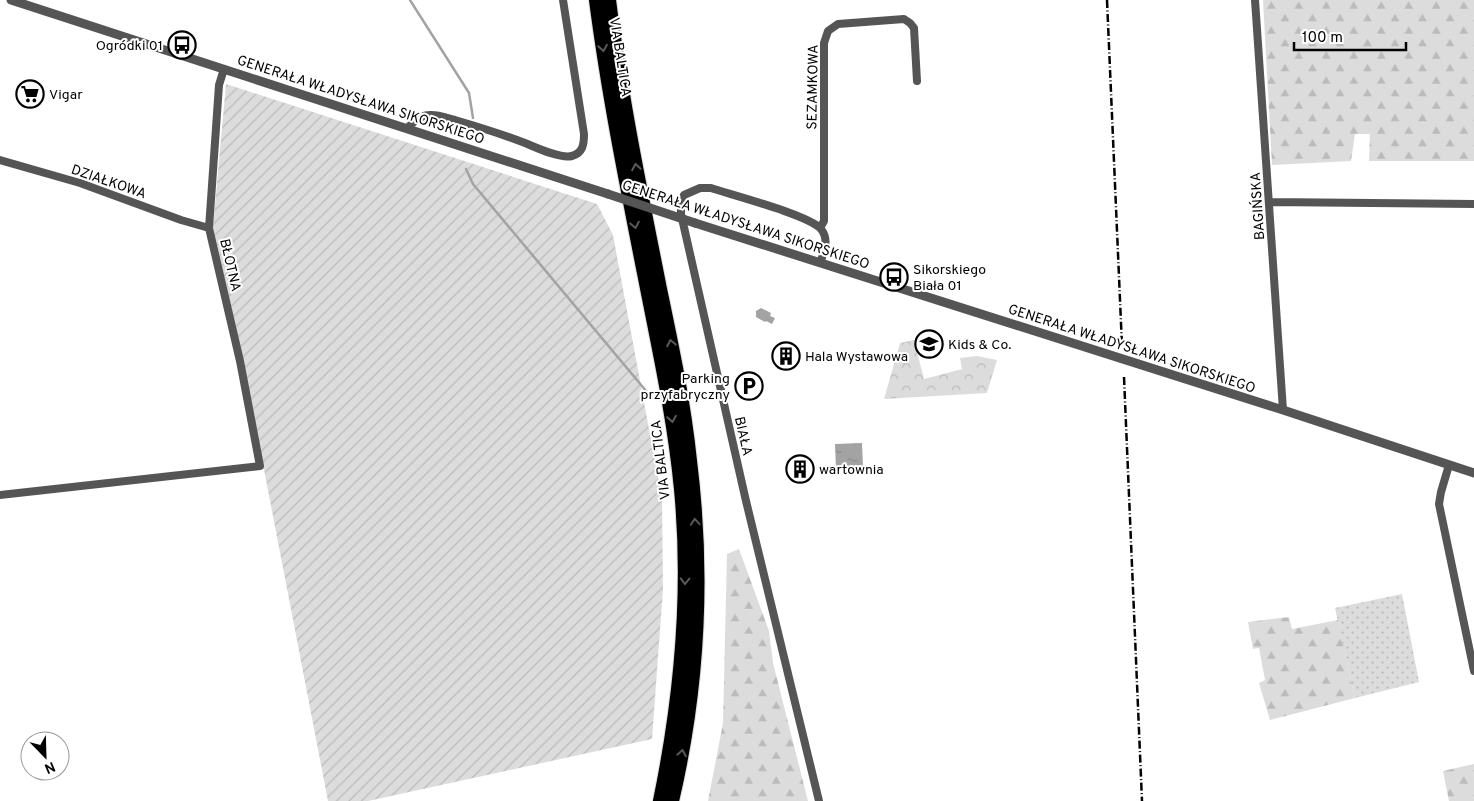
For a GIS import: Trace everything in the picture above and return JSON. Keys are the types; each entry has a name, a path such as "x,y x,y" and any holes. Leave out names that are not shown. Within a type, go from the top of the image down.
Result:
{"highway":[{"name":"VIA BALTICA","path":"596,0 618,141 668,396 681,491 684,631 675,715 660,801"},
{"name":"VIA BALTICA","path":"609,0 637,172 680,391 693,481 697,565 696,632 687,722 672,801"}],"street":[{"name":"GENERAŁA WŁADYSŁAWA SIKORSKIEGO","path":"11,0 695,223 1283,410 1474,473"},
{"path":"407,128 427,115 438,116 491,130 542,150 564,156 572,156 579,153 584,146 584,134 563,0"},
{"name":"BAGIŃSKA","path":"1255,0 1283,410"},
{"name":"SEZAMKOWA","path":"820,228 824,221 824,43 828,31 838,24 904,19 914,28 917,82"},
{"name":"BŁOTNA","path":"0,495 260,466 240,360 209,228 219,85 224,69"},
{"name":"DZIAŁKOWA","path":"0,160 80,183 181,220 209,228"},
{"name":"BIAŁA","path":"819,801 742,482 681,214 681,203 684,195 691,191 700,188 711,188 787,212 820,228"},
{"path":"1269,202 1474,204"},
{"path":"820,228 825,237 826,247 820,262"},
{"path":"1449,465 1439,504 1474,671"}],"green space":[{"path":"1263,0 1474,0 1474,161 1369,161 1370,134 1355,134 1351,161 1272,165"},
{"path":"226,84 597,204 613,235 662,499 663,589 652,739 368,801 328,801 239,340 213,227"},
{"path":"914,340 924,379 962,369 960,358 977,356 997,360 987,393 884,399 900,343"},
{"path":"739,549 769,631 773,663 808,801 708,801 723,723 727,554"},
{"path":"1402,594 1419,682 1355,698 1335,608"},
{"path":"1289,617 1292,629 1338,620 1355,698 1270,720 1259,683 1265,680 1259,648 1253,649 1248,622"},
{"path":"1474,764 1474,801 1449,801 1443,771"}],"water":[{"path":"761,308 771,313 770,316 775,318 772,324 756,317 756,311"},
{"path":"862,443 863,468 836,469 835,444"}],"waterway":[{"path":"410,0 469,93 473,118"},
{"path":"466,169 473,184 652,398"}],"railway":[{"path":"1107,0 1122,346"},
{"path":"1124,377 1142,801"}],"place":[{"name":"Ogródki 01","path":"182,45"},
{"name":"Vigar","path":"30,94"},
{"name":"Sikorskiego Biała 01","path":"894,277"},
{"name":"Kids & Co.","path":"929,344"},
{"name":"Hala Wystawowa","path":"786,356"},
{"name":"Parking przyfabryczny","path":"749,386"},
{"name":"wartownia","path":"800,469"}]}
